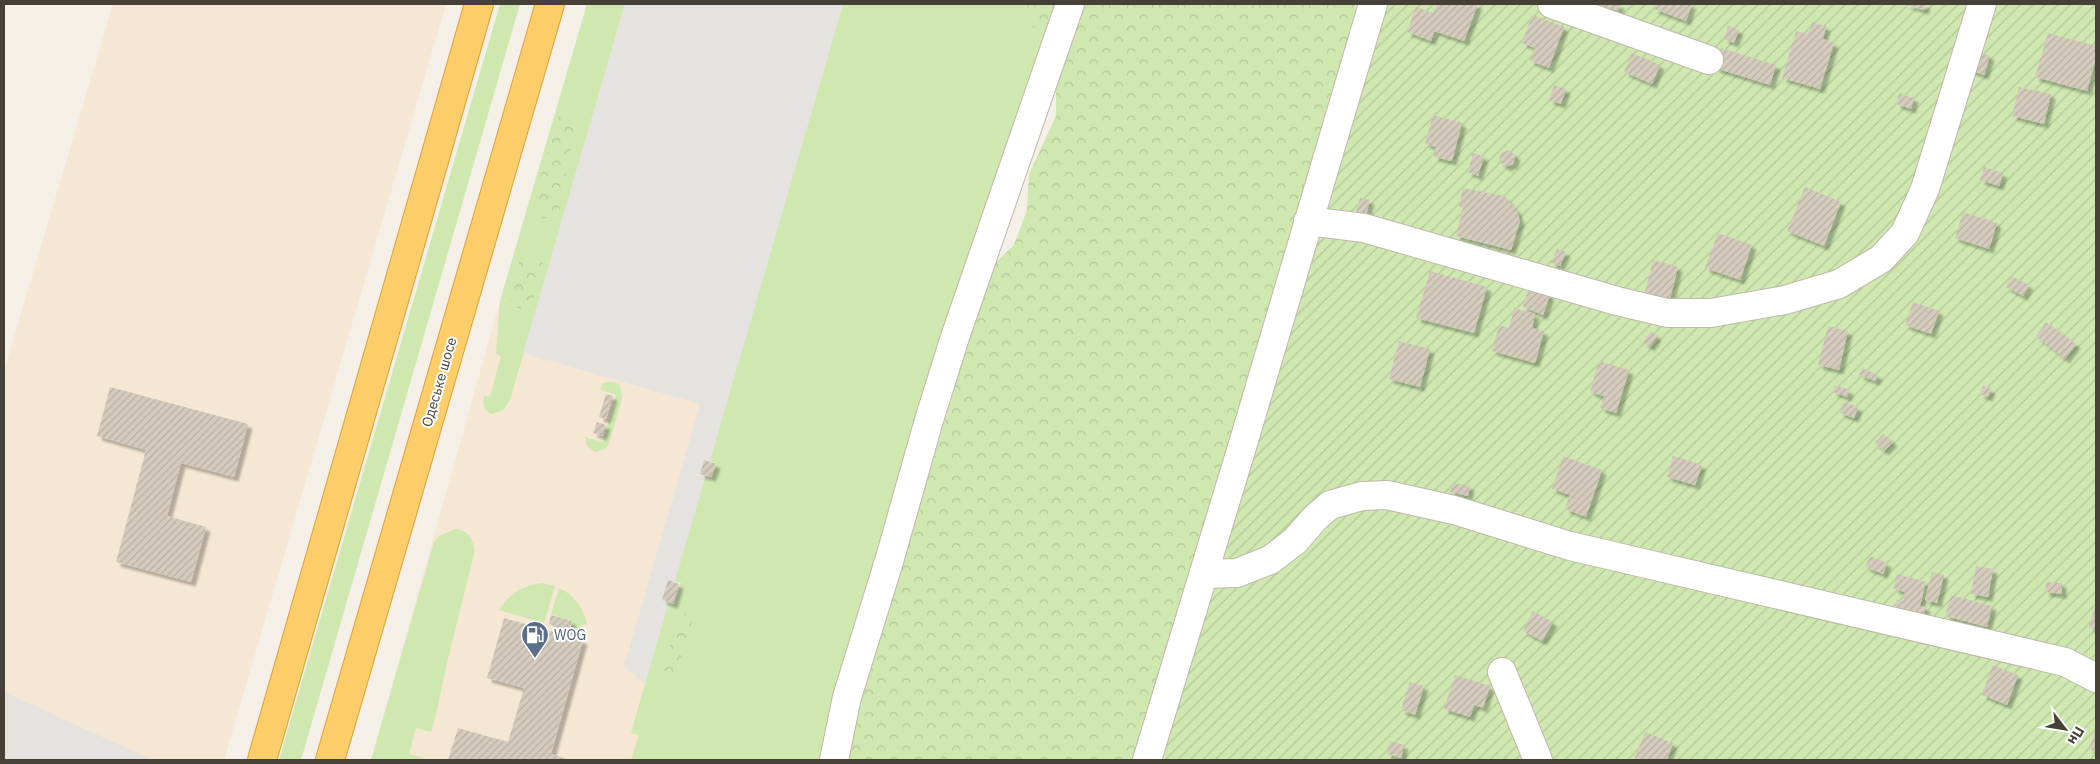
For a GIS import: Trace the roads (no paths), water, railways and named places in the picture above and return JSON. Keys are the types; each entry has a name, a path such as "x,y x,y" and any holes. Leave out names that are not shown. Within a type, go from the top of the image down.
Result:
{"highway":[{"path":"262,760 479,4"},
{"name":"Одеське шосе","path":"330,760 550,4"}],"lane":[{"path":"834,760 847,697 890,558 929,420 955,337 1070,4"},
{"path":"1147,760 1204,574 1372,4"},
{"path":"1552,4 1708,60"},
{"path":"1308,221 1364,228 1617,301 1666,313 1711,313 1785,300 1839,284 1881,259 1905,233 1924,189 1982,4"},
{"path":"1204,574 1237,573 1270,560 1295,541 1315,518 1330,505 1362,496 1387,495 1454,510 1570,546 2065,662 2096,678"},
{"path":"1502,672 1538,760"}],"place":[{"name":"WOG","path":"535,659"}]}
